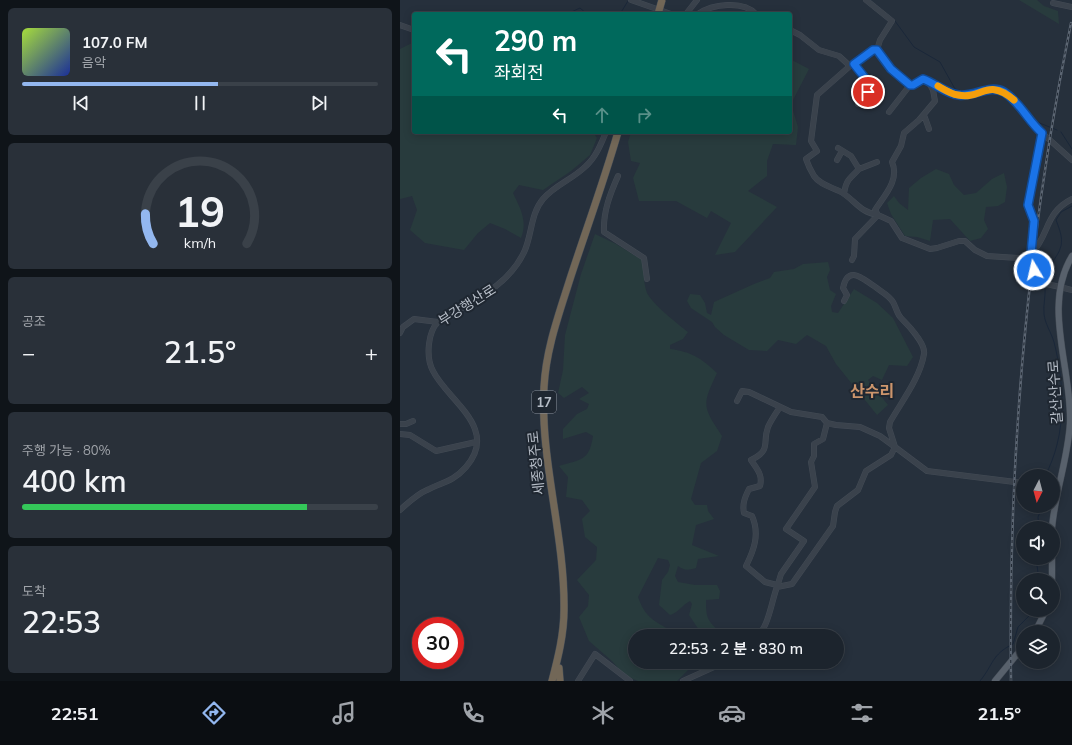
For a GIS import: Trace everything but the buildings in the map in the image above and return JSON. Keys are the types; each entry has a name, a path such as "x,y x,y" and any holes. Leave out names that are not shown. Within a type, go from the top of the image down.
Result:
{"highway":[{"path":"655,12 658,0"},
{"path":"659,12 662,0"},
{"name":"세종청주로","path":"552,681 559,652 564,611 563,569 547,456 543,414 547,358 558,316 617,134"},
{"name":"세종청주로","path":"556,681 560,668 567,617 568,582 551,457 548,418 552,351 621,134"},
{"path":"560,668 560,681"}],"main road":[{"name":"갈산산수로","path":"1060,475 1066,458 1070,422 1070,397 1058,297 1066,266 1072,256"},
{"path":"995,681 1016,656"}],"street":[{"path":"631,0 665,12"},
{"path":"688,12 697,0"},
{"path":"866,0 892,21 880,40 877,50"},
{"path":"1053,3 1072,7"},
{"path":"702,12 714,6 730,6 742,7 752,12"},
{"path":"400,26 412,29"},
{"path":"792,31 800,35 819,50 839,56 852,65 865,78 868,88 867,97 861,100 858,104"},
{"path":"877,50 873,50 852,65 818,95 811,141 817,151 806,159 814,177 826,186 844,194 856,205 891,222 902,238 930,249 964,241 975,250 987,256 1036,259"},
{"path":"877,50 891,69 910,85"},
{"path":"889,112 910,85 913,85 923,79 960,96 993,89 1003,92 1014,100 1034,126 1072,160"},
{"path":"878,215 875,210 893,184 893,158 901,146 904,133 924,115 935,101 933,90 927,81"},
{"path":"924,115 929,129"},
{"path":"1031,254 1034,221 1028,205 1042,133"},
{"name":"부강행산로","path":"400,510 423,492 449,482 461,473 474,454 476,442 474,428 468,414 439,380 430,365 429,342 432,331 438,322 491,291 503,282 522,256 534,217 542,201 555,188 589,163 595,156 605,134"},
{"path":"837,160 840,150 851,156 859,169"},
{"path":"844,194 845,184 849,178 859,169 877,162"},
{"path":"618,176 608,199 604,222 604,232 644,258 647,279"},
{"path":"1031,254 1038,247 1055,211 1060,205 1072,199"},
{"path":"852,260 854,256 855,239 878,215"},
{"path":"1031,254 1036,259"},
{"path":"1036,259 1033,281 1072,290"},
{"path":"780,408 768,425 766,439 767,446 759,457 752,460 761,477 761,481 760,486 749,489 744,498 743,510 744,513 752,516 756,526 756,539 746,566 765,582 779,585 792,584 833,526 837,506 858,490 866,471 891,455 894,447 889,428 890,422 915,378 924,352 923,346 900,318 892,301 862,277 856,274 848,277 844,282 843,288 847,295 844,301"},
{"path":"400,333 403,327 414,319 438,322"},
{"path":"737,401 742,391 749,392 761,396 780,408 791,412 822,417 827,423 860,427 880,436 927,471 1016,482"},
{"path":"400,424 406,424 414,421"},
{"path":"763,629 766,625 781,574 804,540 786,529 816,488 811,462 814,456 814,444 824,439 827,423"},
{"path":"400,434 410,435 436,451 476,442"},
{"path":"578,681 595,654 630,681"},
{"path":"683,681 710,669"}],"shaded area":[{"path":"1019,0 1037,0 1044,6 1058,11 1059,24"},
{"path":"412,43 412,134 594,134 597,138 590,155 571,171 543,190 519,185 513,193 523,220 524,226 521,238 490,223 478,233 464,250 425,243 410,230 417,210 412,196 400,199 400,49"},
{"path":"792,60 809,69 792,102"},
{"path":"792,107 798,127 796,145 773,144 767,161 767,176 748,191 777,207 735,252 715,255 731,223 711,211 707,218 676,201 639,201 633,178 640,163 631,161 628,142 630,134 792,134"},
{"path":"936,169 949,174 954,185 964,195 976,193 992,179 1004,173 1007,187 1005,202 998,206 986,207 984,220 988,229 981,238 970,241 950,219 933,220 930,241 917,237 905,236 891,214 887,203 894,196 899,203 908,210 909,188 921,178"},
{"path":"595,234 616,244 644,261 644,281 650,298 660,309 688,332 683,339 670,345 670,349 696,356 717,373 709,392 706,405 711,418 722,436 717,451 701,463 691,499 695,505 707,505 708,511 714,519 696,525 692,545 719,556 698,559 696,568 689,570 678,566 675,576 678,582 695,585 717,585 720,591 719,599 706,600 706,606 708,618 717,629 698,629 689,615 692,604 690,601 675,613 670,615 659,605 662,580 668,572 670,565 668,560 658,558 638,597 645,612 654,621 668,629 628,629 628,669 689,669 677,681 638,681 625,676 612,661 589,641 579,617 588,606 589,595 577,580 596,560 597,547 585,537 582,519 590,511 582,500 566,497 568,477 559,466 579,460 587,455 593,436 586,432 563,439 563,429 577,414 587,409 589,404 579,399 589,393 582,387 564,398 558,393 563,370 565,335 581,274"},
{"path":"828,262 830,270 827,277 830,290 836,294 831,306 832,312 838,313 854,289 877,303 893,318 913,357 907,366 889,365 882,380 873,376 868,380 888,405 877,415 836,364 826,346 807,335 796,344 778,340 767,351 749,350 724,335 712,322 691,308 687,301 690,294 700,295 705,303 707,313 711,315 714,302 770,278 774,272 794,269 803,264"}],"waterway":[{"path":"870,0 889,16"},
{"path":"621,12 628,1"},
{"path":"571,12 580,8 585,12"},
{"path":"895,21 914,47 940,62 955,89 965,92 977,90"},
{"path":"988,87 1001,87 1014,97"},
{"path":"1030,116 1037,122 1057,130"},
{"path":"1061,132 1072,149"},
{"path":"1045,281 1047,271 1061,246 1061,236 1056,220 1061,212 1072,206"},
{"path":"1045,286 1044,314 1054,342 1058,359 1062,393 1062,410 1057,444 1048,469"},
{"path":"1038,521 1040,513"},
{"path":"1037,565 1038,573"},
{"path":"980,681 997,656 1013,644 1018,627 1028,617"}],"railway":[{"path":"1011,681 1013,515 1023,350 1043,186 1071,23"}],"slow traffic":[{"path":"938,86 948,92 960,96 993,89 1003,92 1014,100"}],"district":[{"name":"산수리","path":"872,391"}],"route":[{"path":"868,92 865,78 854,64 873,50 877,50 891,69 910,85 916,84 923,79 948,92 960,96 993,89 1003,92 1014,100 1034,126 1042,133 1028,205 1034,221 1031,254 1036,259 1034,270"}]}
